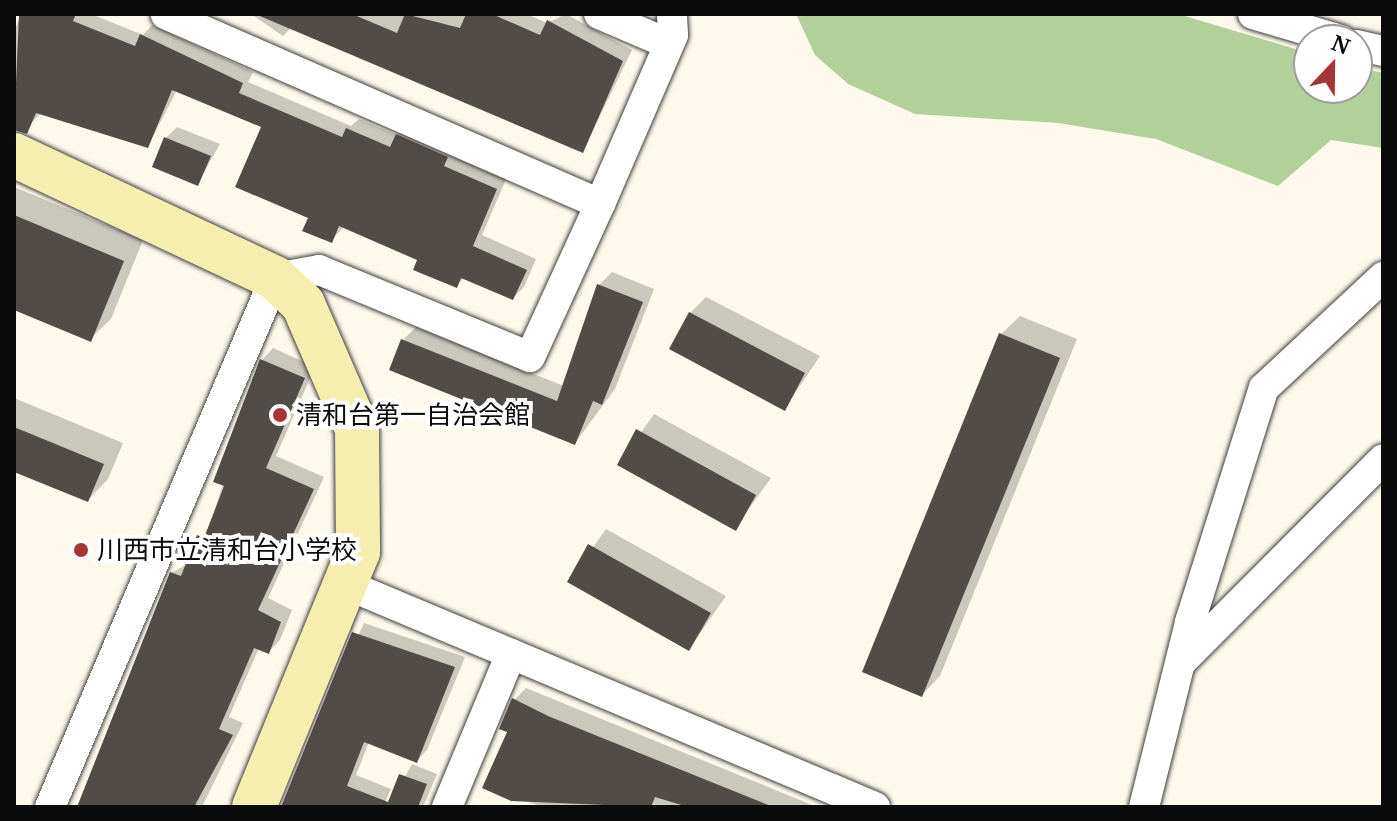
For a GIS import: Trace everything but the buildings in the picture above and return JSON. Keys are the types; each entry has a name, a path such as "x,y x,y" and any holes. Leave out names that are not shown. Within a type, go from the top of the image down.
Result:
{"street":[{"path":"166,14 600,204"},
{"path":"599,14 669,44"},
{"path":"275,278 319,270 530,357 669,44 672,14"},
{"path":"1253,14 1293,26"},
{"path":"14,155 275,278 303,304 357,429 358,552 254,807"},
{"path":"1144,807 1180,664 1264,388 1383,277"},
{"path":"50,807 275,278"},
{"path":"1180,664 1383,459"},
{"path":"345,584 875,807"},
{"path":"451,806 511,654"}],"green space":[{"path":"796,14 1178,14 1293,48 1293,104 1373,104 1373,71 1383,73 1383,148 1331,140 1278,186 1156,139 1058,123 915,114 848,84 815,55"}],"place":[{"name":"清和台第一自治会館","path":"280,415"},
{"name":"川西市立清和台小学校","path":"81,550"}]}
